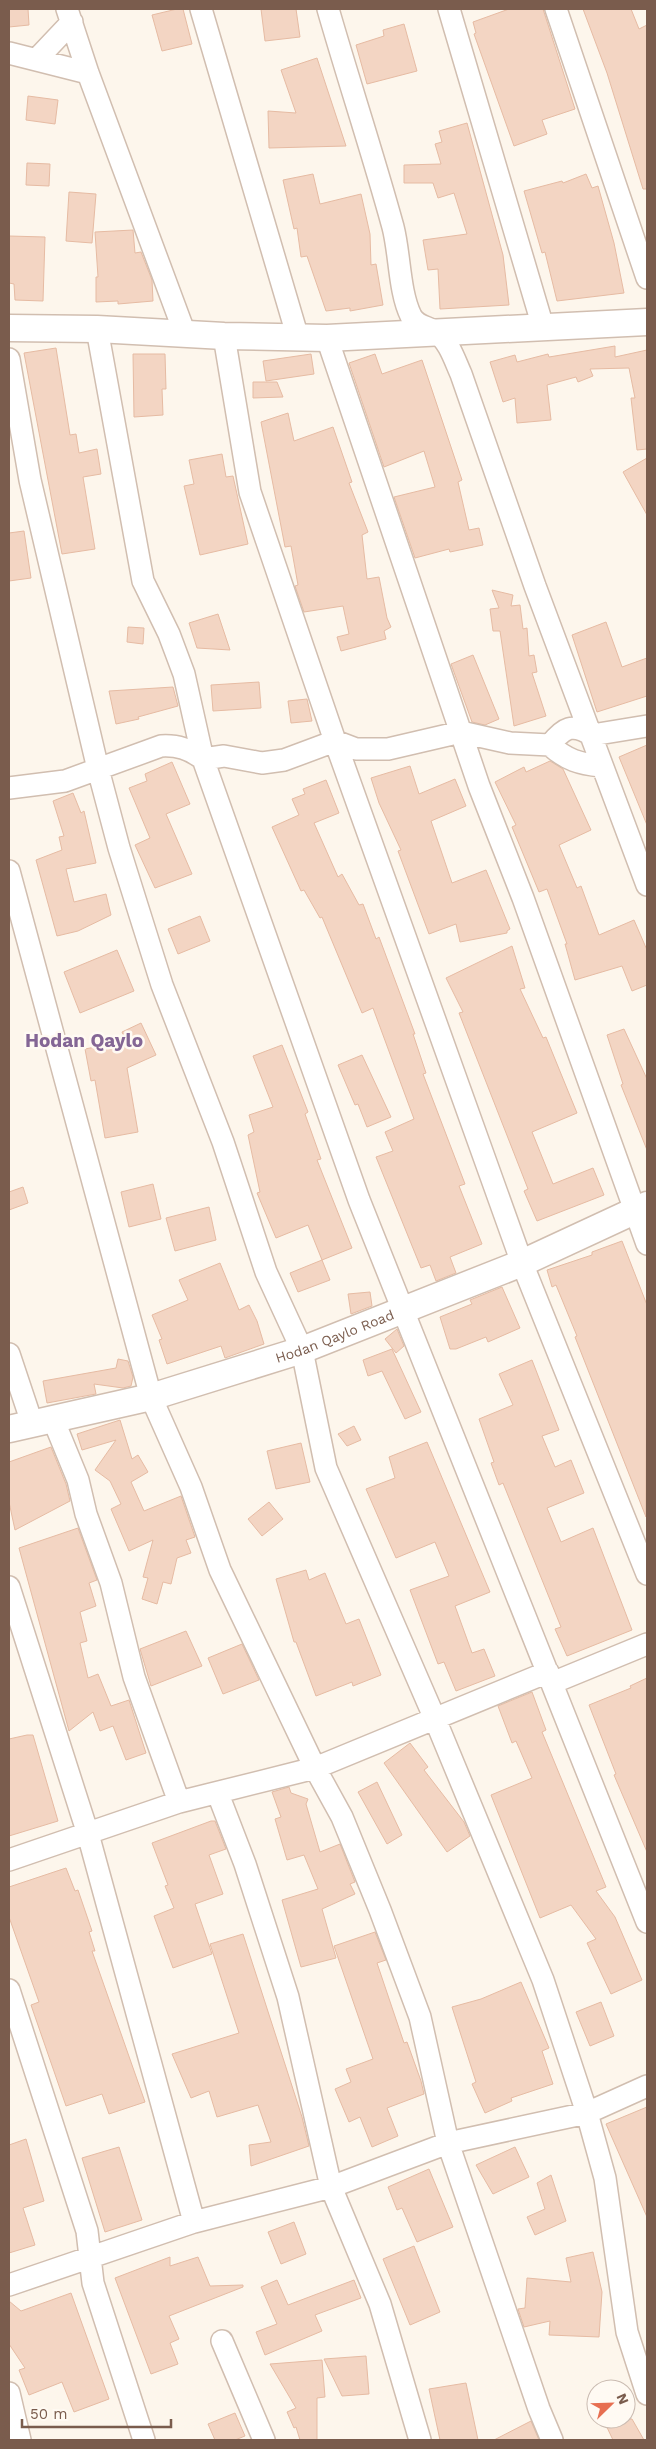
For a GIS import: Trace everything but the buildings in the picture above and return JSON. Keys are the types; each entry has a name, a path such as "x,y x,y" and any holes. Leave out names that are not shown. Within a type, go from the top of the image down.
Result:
{"street":[{"path":"201,9 298,338"},
{"path":"328,9 378,170 398,249 407,305 412,318 418,324 437,333 451,351 461,374 535,586 647,885"},
{"path":"449,9 543,327"},
{"path":"556,9 647,278"},
{"path":"36,59 69,15"},
{"path":"69,15 88,73 185,334"},
{"path":"9,53 88,73"},
{"path":"9,328 97,329 224,336 327,338 647,322"},
{"path":"97,329 143,581 169,634 184,674 203,759 360,1200 647,1922"},
{"path":"224,336 250,492 336,741 522,1263 647,1574"},
{"path":"327,338 461,732 641,1207 647,1244"},
{"path":"9,358 30,480 98,769 119,848 162,985 223,1142 266,1272 302,1350 326,1468 435,1719 543,1980 587,2113 605,2178 627,2332 647,2394"},
{"path":"550,745 564,730 572,727 582,729 592,735 647,726"},
{"path":"9,788 65,781 161,746 176,745 191,751 203,759 224,756 262,763 284,760 336,741 356,749 388,749 461,732 510,743 550,745 562,756 579,764 602,766"},
{"path":"9,871 151,1397 191,1487 220,1570 314,1768 342,1817 420,2017 448,2143 523,2363 552,2440"},
{"name":"Hodan Qaylo Road","path":"31,1424 151,1397 302,1350 522,1263 641,1207"},
{"path":"9,1354 31,1424 78,1480 86,1514 111,1583 134,1677 178,1802"},
{"path":"9,1587 88,1834 194,2222"},
{"path":"9,1860 178,1802 218,1794 314,1768 435,1719 647,1644"},
{"path":"218,1794 245,1864 288,1997 331,2187 380,2304 420,2440"},
{"path":"9,1990 87,2231 93,2283 144,2440"},
{"path":"9,2285 194,2222 331,2187 448,2143 587,2113 647,2086"},
{"path":"222,2341 264,2440"},
{"path":"9,2393 20,2440"}],"district":[{"name":"Hodan Qaylo","path":"84,1040"}]}
